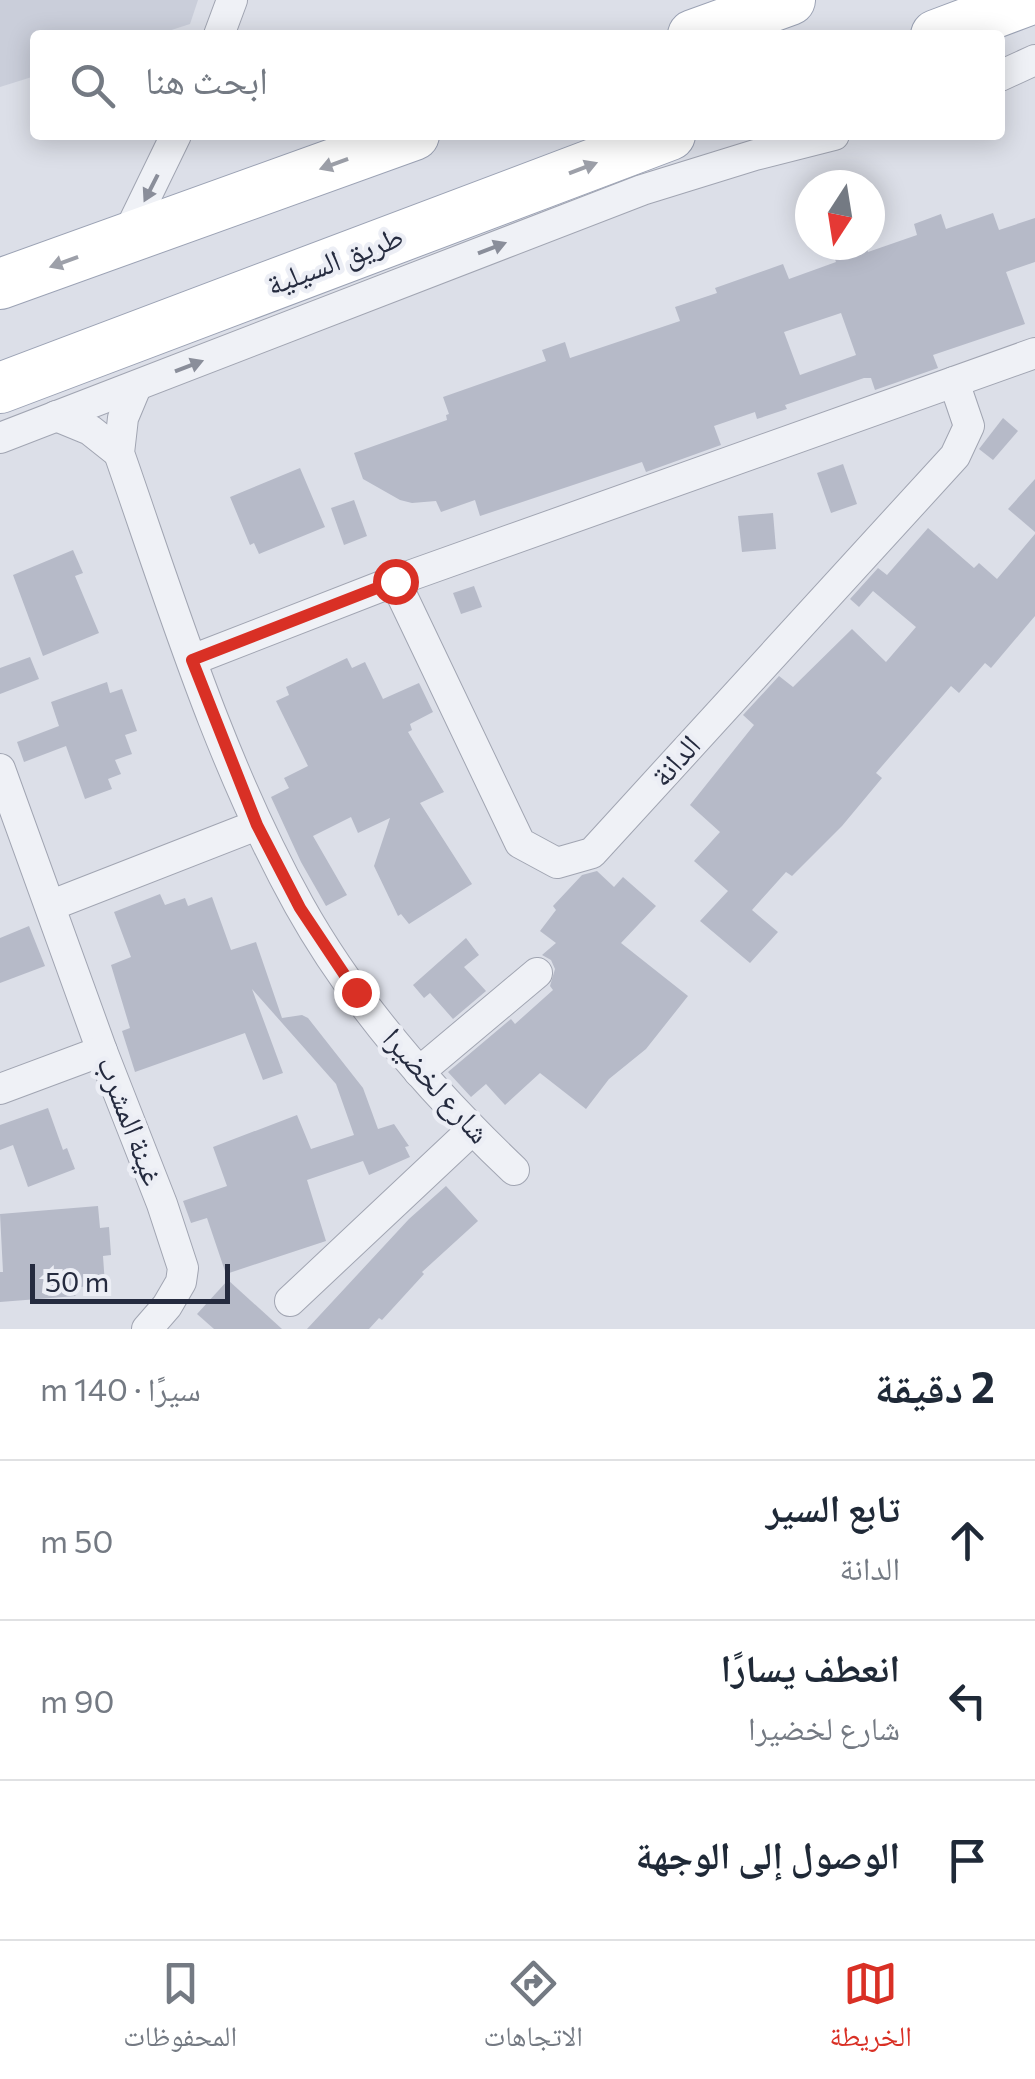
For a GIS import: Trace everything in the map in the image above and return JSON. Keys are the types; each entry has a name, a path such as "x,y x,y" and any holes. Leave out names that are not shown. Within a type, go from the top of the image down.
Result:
{"main road":[{"path":"707,30 790,0"},
{"path":"949,30 1029,0"},
{"path":"0,284 400,140"},
{"name":"طريق السيلية","path":"0,388 657,140"}],"street":[{"path":"221,30 232,0"},
{"path":"1005,74 1035,60"},
{"path":"125,240 174,140"},
{"path":"0,438 642,190 813,140"},
{"path":"192,660 395,581 1035,353"},
{"name":"الدانة","path":"395,581 520,842 557,864 592,853 955,456 969,426 954,382"},
{"path":"119,452 123,418 136,386"},
{"path":"56,416 90,430 119,452"},
{"name":"شارع لخضيرا","path":"119,452 192,660 257,825 300,908 418,1072 514,1170"},
{"name":"غينة المشرب","path":"0,769 183,1268 182,1282 168,1306 146,1329"},
{"path":"52,905 257,825"},
{"path":"418,1072 538,973"},
{"path":"0,1090 102,1051"},
{"path":"290,1302 472,1130"}],"shaded area":[{"path":"0,0 198,0 190,24 171,30 30,30 30,78 0,87"}],"building":[{"path":"993,213 999,230 1035,218 1035,262 1006,272 1025,324 933,355 938,368 875,390 871,378 864,378 785,405 787,409 757,419 755,412 714,426 721,445 646,472 642,462 480,516 475,500 441,512 436,501 400,500 363,479 354,453 447,420 443,397 546,361 542,350 565,342 570,358 680,321 675,307 783,264 789,279 835,260 885,260 885,246 917,235 914,224 941,214 946,229","holes":["841,313 856,355 800,375 784,332"]},
{"path":"1003,418 1018,431 993,460 979,449"},
{"path":"843,464 857,504 831,513 817,473"},
{"path":"300,468 325,527 259,554 254,543 250,545 230,497"},
{"path":"1035,479 1035,532 1008,509"},
{"path":"354,500 367,536 344,545 331,508"},
{"path":"773,513 776,549 742,552 738,516"},
{"path":"928,528 974,568 979,563 997,579 1035,534 1035,616 991,668 985,663 959,693 951,686 876,773 882,778 842,826 792,876 786,872 752,910 778,932 750,963 700,921 728,891 694,861 720,832 690,805 754,725 743,715 779,676 793,687 852,629 886,662 916,627 873,591 859,607 850,599 878,568 887,575"},
{"path":"73,550 83,573 75,576 99,633 43,656 13,575"},
{"path":"474,586 482,607 461,614 453,593"},
{"path":"30,657 39,679 0,694 0,668"},
{"path":"347,658 352,668 365,662 383,699 419,683 433,712 410,724 412,730 408,732 444,792 420,803 472,884 409,924 401,914 398,916 374,866 390,818 358,833 351,817 313,836 347,895 326,906 271,797 289,788 284,778 308,766 276,701 289,695 286,687"},
{"path":"107,682 110,693 122,689 137,731 125,735 132,754 115,760 121,774 108,779 112,789 85,799 66,746 24,762 17,742 59,726 51,702"},
{"path":"597,871 614,887 623,877 656,906 621,943 688,996 646,1049 609,1079 586,1109 540,1073 505,1105 486,1084 471,1097 448,1072 511,1019 515,1024 553,990 550,986 555,969 551,960 542,955 556,943 540,931 556,910 553,906 582,875"},
{"path":"160,894 165,905 185,898 188,906 212,897 231,950 256,942 282,1018 308,1018 363,1088 378,1129 394,1124 409,1146 405,1147 410,1157 369,1175 363,1161 307,1180 326,1241 226,1274 207,1218 191,1223 183,1201 227,1186 213,1147 297,1115 311,1149 354,1135 336,1084 252,989 283,1073 263,1080 245,1033 135,1072 122,1031 130,1028 111,965 131,957 114,912"},
{"path":"29,926 45,966 0,983 0,938"},
{"path":"466,938 479,955 464,967 486,991 453,1019 430,993 424,998 413,985"},
{"path":"48,1108 63,1150 67,1148 75,1169 28,1187 13,1145 0,1150 0,1125"},
{"path":"446,1186 478,1221 422,1272 382,1320 379,1318 369,1329 307,1329 409,1219"},
{"path":"98,1206 100,1228 109,1227 111,1255 103,1256 105,1285 67,1288 76,1296 0,1302 0,1214"},
{"path":"228,1280 282,1329 214,1329 197,1314"}],"route":[{"path":"356,992 300,908 257,825 192,660 395,581"}]}
